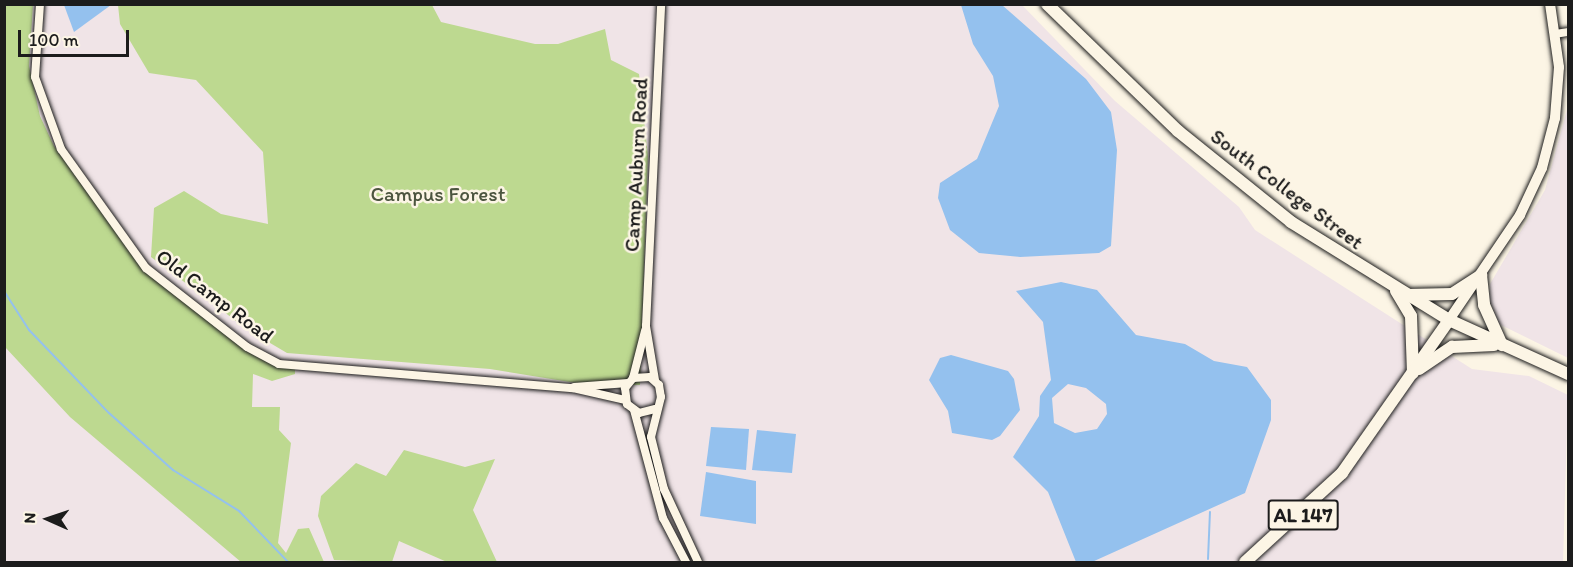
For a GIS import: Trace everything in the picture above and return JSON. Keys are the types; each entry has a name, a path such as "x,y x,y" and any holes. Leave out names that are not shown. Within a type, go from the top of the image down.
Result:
{"main road":[{"name":"South College Street","path":"1047,4 1178,131 1291,222 1393,288 1449,320 1569,374"},
{"path":"1449,320 1481,275 1532,192 1550,143 1558,67 1550,4"},
{"path":"1413,373 1452,347 1502,345 1484,305 1481,275"},
{"path":"1405,295 1452,294 1481,275"},
{"path":"1393,288 1411,316 1413,373"},
{"name":"AL 147","path":"1245,562 1342,473 1449,320"}],"street":[{"name":"Old Camp Road","path":"40,4 35,77 62,149 146,268 247,347 279,364 573,388 625,400"},
{"name":"Camp Auburn Road","path":"655,380 646,326 661,4"},
{"path":"1555,34 1569,32"},
{"name":"Camp Auburn Road","path":"631,380 646,326"},
{"path":"631,380 625,400 633,411 663,518 686,562"},
{"path":"573,388 631,380 655,380 662,391 655,409 651,437 657,468 698,562"},
{"path":"633,411 655,409"}],"shaded area":[{"path":"4,5 1022,5 1115,101 1239,207 1255,230 1472,369 1529,376 1568,395 1563,562 5,562"},
{"path":"1568,106 1568,358 1499,324 1489,299 1490,284 1545,190"}],"green space":[{"path":"5,5 33,5 29,66 40,116 54,146 135,258 255,356 295,368 295,374 272,381 253,374 252,407 280,407 279,430 291,443 278,543 286,553 298,529 309,528 324,562 241,562 70,417 5,347"},
{"name":"Campus Forest","path":"118,5 432,5 441,22 535,44 558,44 605,29 611,60 639,74 648,156 640,385 588,385 490,369 287,353 248,330 151,257 154,208 184,191 221,214 268,224 263,152 196,80 149,73 120,24"},
{"path":"404,450 465,467 495,459 473,510 497,562 447,562 399,541 392,562 334,560 318,516 321,496 356,463 386,476"}],"water":[{"path":"64,4 111,5 74,32"},
{"path":"961,5 1002,5 1086,79 1111,112 1117,150 1111,246 1099,253 1020,257 979,253 950,230 938,198 940,183 977,159 999,106 993,76 973,44"},
{"path":"1061,282 1097,290 1136,335 1185,344 1214,361 1247,367 1271,400 1271,420 1245,493 1092,562 1076,562 1048,492 1013,457 1039,416 1040,396 1051,380 1043,322 1016,291","holes":["1068,384 1086,388 1106,404 1107,414 1097,429 1075,433 1054,423 1052,398"]},
{"path":"951,355 1008,371 1014,379 1020,410 1000,436 992,440 952,433 948,411 929,380 940,358"},
{"path":"711,427 749,429 746,470 706,466"},
{"path":"757,430 796,434 792,473 752,470"},
{"path":"706,472 756,481 756,524 700,516"}],"waterway":[{"path":"4,291 29,330 109,413 173,470 239,511 288,562"},
{"path":"1208,559 1210,512"}]}
